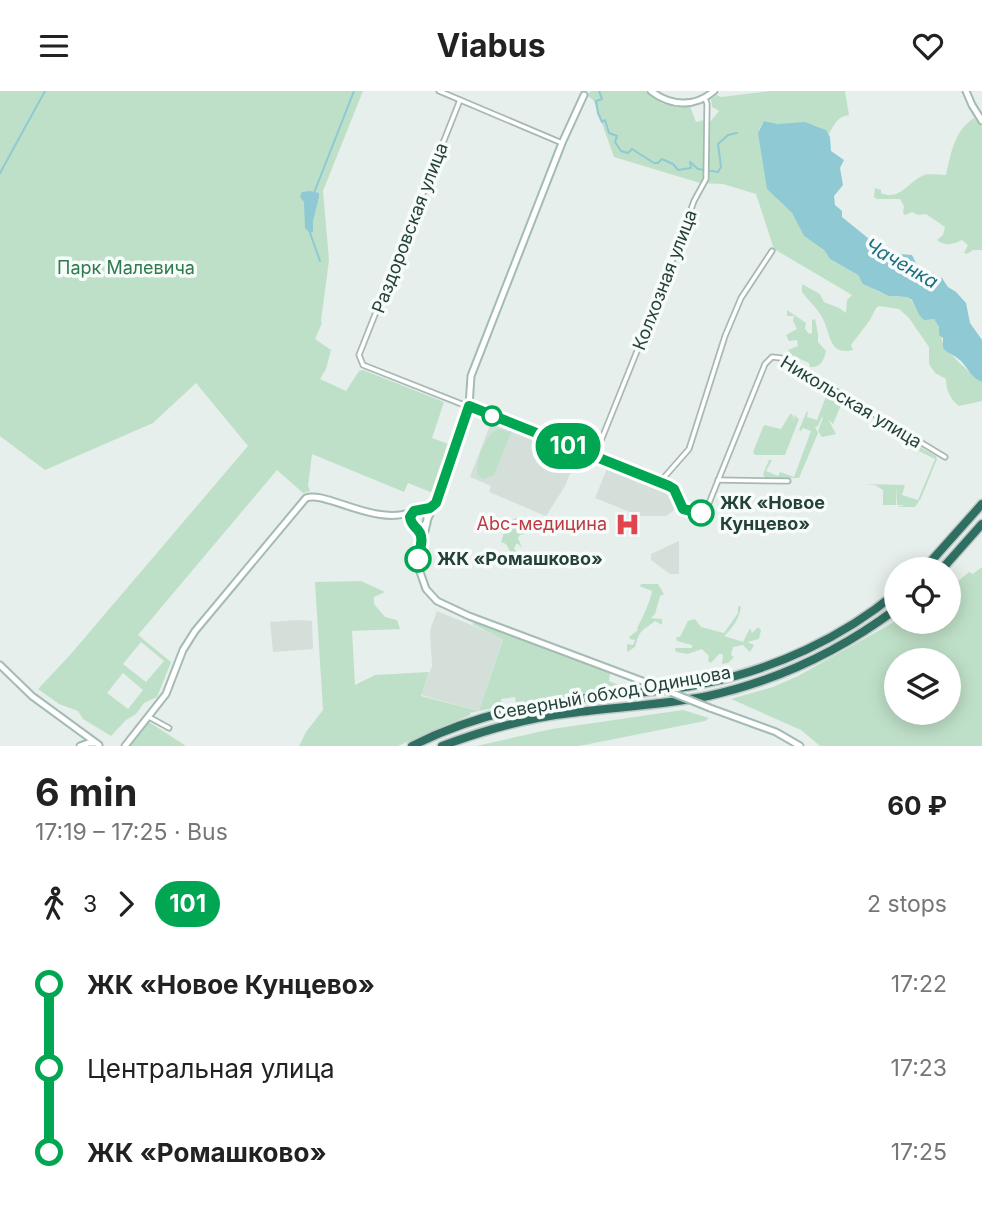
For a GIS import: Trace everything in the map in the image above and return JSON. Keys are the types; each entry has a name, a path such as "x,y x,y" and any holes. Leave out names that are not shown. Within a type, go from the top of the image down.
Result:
{"highway":[{"path":"935,557 982,504"},
{"path":"953,557 982,524"},
{"name":"Северный обход Одинцова","path":"412,746 499,713 569,700 685,687 748,672 829,638 884,602"},
{"name":"Северный обход Одинцова","path":"442,746 491,728 536,718 687,699 752,684 825,654 884,618"}],"street":[{"path":"439,91 562,143"},
{"path":"651,91 671,102 689,103 705,98 715,91"},
{"path":"966,91 982,121"},
{"path":"584,95 562,143 471,376 469,406 421,543 418,564 423,583 443,605 751,722 789,738 800,746"},
{"name":"Колхозная улица","path":"594,457 662,289 694,201 706,180 705,98"},
{"name":"Раздоровская улица","path":"359,355 460,100"},
{"path":"660,482 689,449 725,336 741,298 772,251"},
{"name":"Никольская улица","path":"359,355 363,365 660,482 674,489 683,509 705,513 765,364 775,356 945,457"},
{"path":"718,480 788,481"},
{"path":"125,746 166,694 183,650 195,631 306,498 316,497 358,511 397,516 420,528 427,522"},
{"path":"397,516 430,508 436,503"},
{"path":"417,510 426,513 427,522"},
{"path":"417,510 410,517 412,525 420,534 421,543"},
{"path":"0,665 32,696 100,745"},
{"path":"149,717 169,728"},
{"path":"80,729 83,738 80,746"},
{"path":"80,746 88,743 100,745"}],"shaded area":[{"path":"492,420 571,451 568,461 574,464 565,486 546,516 489,492 491,486 470,477"},
{"path":"608,466 666,488 677,508 666,516 640,516 595,498"},
{"path":"679,541 679,574 670,574 651,560 651,554"},
{"path":"437,611 503,638 479,711 421,695 432,666 430,630"},
{"path":"312,621 313,649 273,652 270,622"}],"green space":[{"name":"Парк Малевича","path":"0,91 363,91 323,191 329,260 322,323 315,339 331,350 320,379 346,391 359,371 363,370 444,402 432,438 451,445 433,493 408,483 404,492 312,454 308,486 310,491 303,493 277,470 138,635 171,662 157,697 144,703 136,714 126,720 111,736 83,719 78,711 59,704 38,689 248,446 196,383 153,423 45,470 0,436","holes":["141,642 164,661 146,682 123,664","123,673 143,690 128,709 107,693"]},
{"path":"591,91 645,91 663,104 690,106 696,122 710,122 719,111 712,107 711,99 717,95 721,97 771,91 845,91 849,115 839,119 829,134 813,125 764,121 759,130 777,199 792,213 804,236 824,250 830,259 858,275 864,284 879,292 907,297 919,315 924,319 934,319 945,347 982,382 982,401 959,406 953,400 946,379 935,373 929,364 929,347 909,318 899,309 879,306 851,345 853,350 839,350 835,347 821,315 802,292 802,284 820,294 824,302 846,313 847,300 852,295 774,249 756,194 723,184 700,183 614,157 594,101 587,95"},
{"path":"974,118 982,127 982,250 973,250 967,254 964,253 968,245 962,240 947,244 937,240 943,235 945,227 926,214 918,215 912,212 905,215 900,199 874,197 875,188 881,190 881,193 893,195 922,176 946,175 958,136"},
{"path":"787,310 806,323 805,329 809,334 812,333 812,320 815,319 818,342 826,351 819,365 810,367 809,363 793,356 788,350 798,346 797,340 789,341 786,335 797,329 794,316 787,316"},
{"path":"804,376 843,400 833,424 828,419 836,434 822,437 818,431 822,417 815,427 818,433 799,478 765,478 763,474 769,460 772,460 766,471 778,476 780,472 794,477 811,431 803,428 799,430 807,411 807,417 817,420 827,394 802,379"},
{"path":"790,414 795,421 794,415 799,419 785,455 755,455 753,452 764,425 781,429"},
{"path":"498,429 509,432 512,430 494,475 484,479 478,475 479,456 489,436"},
{"path":"920,447 937,459 921,498 915,507 897,507 905,505 897,505 897,486 896,505 883,505 883,490 875,485 864,484 905,485 902,495 918,500 935,459 919,451 915,462"},
{"path":"520,516 526,528 524,534 518,538 522,548 517,543 514,548 521,561 515,560 506,544 501,542 507,523"},
{"path":"982,567 982,746 820,746 801,730 731,699 773,687 798,676 884,628 884,634 961,634 961,579 969,572 973,574"},
{"path":"361,581 385,592 374,597 374,604 385,617 397,620 400,629 352,631 355,685 375,675 429,672 421,696 479,711 503,639 472,624 476,622 610,673 609,681 625,688 516,703 515,697 501,699 502,706 470,713 398,746 299,746 323,710 315,582"},
{"path":"658,584 664,594 660,596 655,614 651,618 662,619 662,625 655,621 644,629 635,647 627,652 627,644 633,645 635,640 629,637 638,630 652,591 639,586"},
{"path":"741,606 735,623 724,636 743,642 750,628 752,633 758,627 761,630 759,639 747,642 754,645 750,652 743,645 733,647 731,655 734,657 728,663 722,664 723,654 719,654 711,663 708,661 709,656 702,649 688,654 676,652 675,648 692,648 692,645 677,641 676,637 680,637 688,621 695,619 701,627 724,633"},
{"path":"683,710 709,718 579,746 476,746 552,729"},
{"path":"149,722 186,746 129,746"}],"water":[{"path":"764,121 778,124 805,122 826,130 830,137 831,151 844,160 840,168 843,185 834,196 835,205 842,211 842,217 879,247 912,255 917,265 942,278 966,303 970,323 982,340 982,382 973,376 960,360 943,348 943,338 939,335 939,327 934,319 924,320 912,300 889,296 863,284 858,275 830,259 824,250 804,236 792,213 767,189 758,133"},
{"path":"302,192 319,193 319,197 313,232 310,233 305,228 304,202 300,197"}],"waterway":[{"path":"0,173 45,91"},
{"path":"314,193 354,91"},
{"name":"Чаченка","path":"599,91 602,99 596,101 598,113 602,122 605,120 609,133 617,136 615,142 621,151 628,153 632,149 654,163 662,159 673,164 678,170 691,168 690,162 698,169 718,172 721,167 718,144 728,135 737,133"},
{"path":"310,233 320,261"}],"bus line":[{"name":"101","path":"418,559 421,538 411,524 410,517 412,512 430,508 436,503 469,406 669,486 674,489 683,509 701,513"}],"place":[{"name":"ЖК «Новое Кунцево»","path":"701,513"},
{"name":"Abc-медицина","path":"627,524"},
{"name":"ЖК «Ромашково»","path":"418,559"}]}
